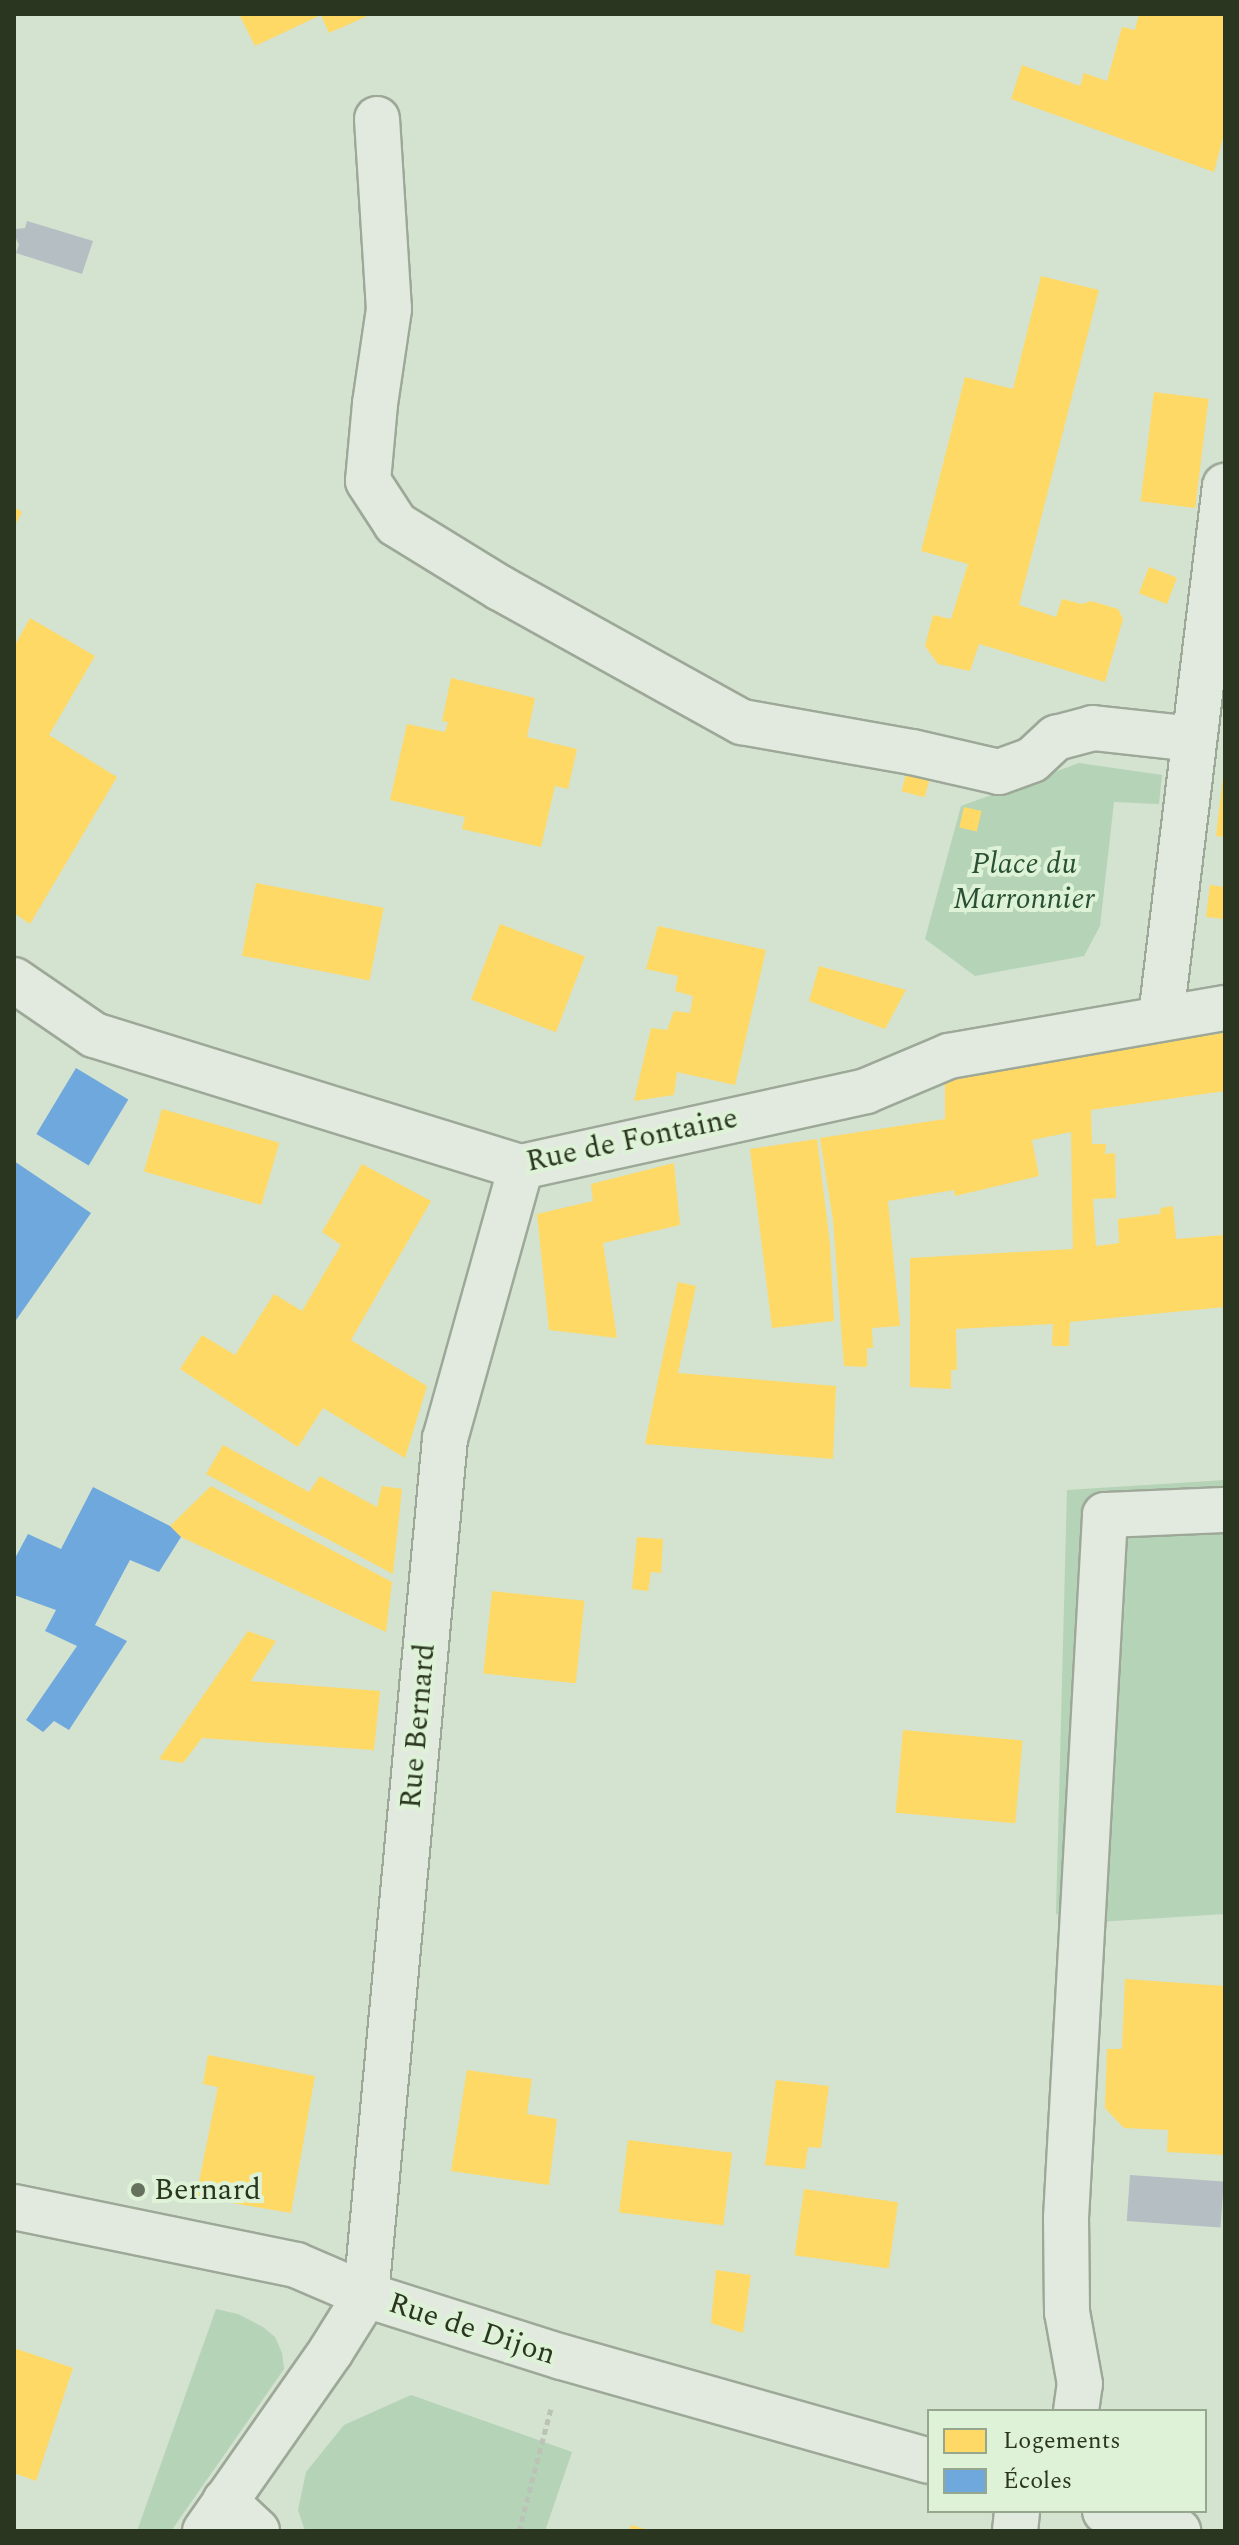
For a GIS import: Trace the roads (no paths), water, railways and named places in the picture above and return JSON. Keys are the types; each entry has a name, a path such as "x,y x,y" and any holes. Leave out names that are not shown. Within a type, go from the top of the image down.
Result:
{"street":[{"path":"377,119 389,309 368,481 396,524 500,588 742,722 912,752 999,772 1032,760 1056,738 1093,728 1192,739"},
{"path":"1161,1017 1192,739 1225,486"},
{"name":"Rue de Fontaine","path":"14,980 94,1035 521,1167 866,1091 949,1056 1225,1008"},
{"name":"Rue Bernard","path":"366,2295 445,1439 521,1167"},
{"path":"1076,2409 1080,2384 1067,2312 1066,2218 1105,1515 1225,1510"},
{"name":"Rue de Dijon","path":"14,2207 296,2265 366,2295 562,2357 927,2460"},
{"path":"257,2531 215,2516 331,2351 366,2295"},
{"path":"1112,2513 1178,2531"}],"place":[{"name":"Bernard","path":"138,2190"}],"park label":[{"name":"Place du Marronnier","path":"1024,881"}]}
